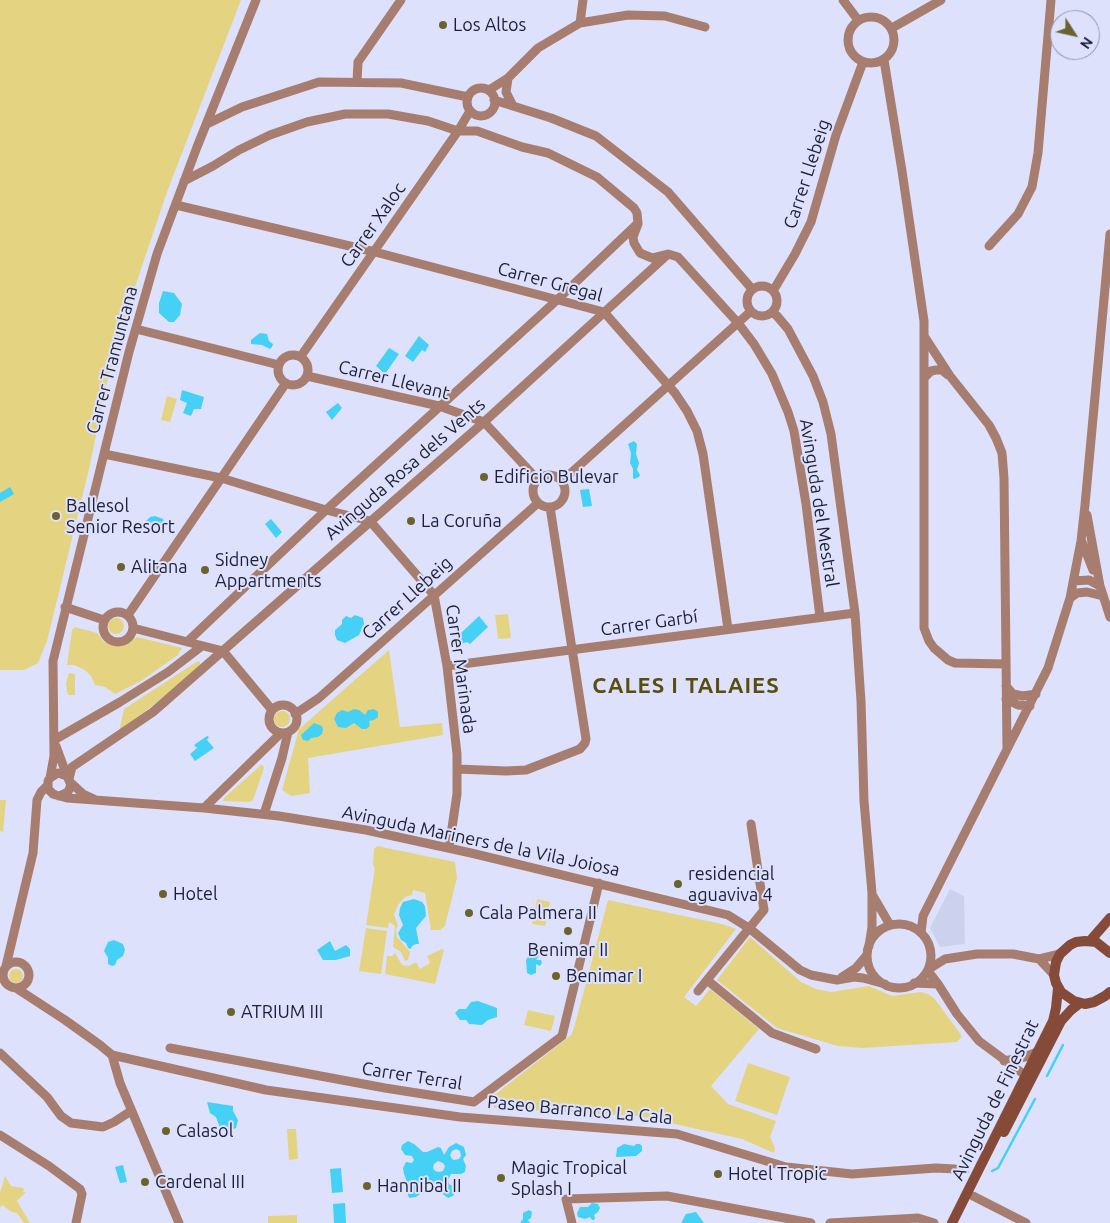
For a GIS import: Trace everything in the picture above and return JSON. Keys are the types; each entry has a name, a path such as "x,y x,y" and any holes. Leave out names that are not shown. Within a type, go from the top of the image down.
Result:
{"main road":[{"path":"1090,941 1109,920"},
{"path":"1108,951 1105,934 1109,920"},
{"path":"1108,951 1099,944 1090,941 1076,942 1060,954 1056,962 1054,975 1058,988 1070,999 1080,1003 1105,1001 1110,992"},
{"name":"Avinguda de Finestrat","path":"952,1223 1053,1021 1058,988"},
{"name":"Avinguda de Finestrat","path":"960,1223 1061,1021 1080,1003"}],"street":[{"name":"Carrer Tramuntana","path":"6,966 33,853 39,808 38,797 49,782 54,756 53,661 136,329 157,254 256,0"},
{"path":"357,82 358,62 400,0"},
{"path":"580,23 582,0"},
{"path":"843,0 858,20"},
{"path":"989,246 1018,214 1032,187 1038,153 1051,0"},
{"path":"892,28 938,1"},
{"path":"489,90 494,100 493,109 486,115 477,116 470,111 467,104 468,96 473,90 477,88 489,90 508,78 538,48 580,23 628,15 665,16 705,27"},
{"path":"865,17 880,18 892,28 894,34 893,49 884,60 874,63 863,62 852,53 848,39 852,25 858,20 865,17"},
{"path":"884,60 924,321 924,628 934,648 948,660 955,663 1006,664"},
{"name":"Carrer Llebeig","path":"773,291 795,254 810,222 836,134 863,62"},
{"path":"508,78 506,92 513,106"},
{"path":"207,124 242,107 320,82 401,82 468,96"},
{"path":"494,100 550,118 596,136 603,141 668,192 752,289"},
{"name":"Carrer Xaloc","path":"301,356 375,252 470,111"},
{"path":"184,181 270,135 307,122 345,114 388,114 428,121 458,131 477,131 522,147 548,153 571,163 597,177 630,203 637,213 638,224 633,237 636,249 640,253 652,258 668,254"},
{"name":"Carrer Gregal","path":"176,205 375,252 604,312 669,385 687,411 701,442 728,629"},
{"name":"Avinguda Rosa dels Vents","path":"187,642 326,510 638,224"},
{"path":"921,933 924,916 1036,694 1054,653 1070,598 1086,505 1110,234"},
{"name":"Avinguda Rosa dels Vents","path":"69,779 72,766 153,712 484,422 668,254"},
{"name":"Avinguda del Mestral","path":"668,254 678,257 684,262 754,344 772,374 788,412 794,431 806,504 820,617"},
{"path":"761,286 770,288 773,291 777,300 772,312 761,316 750,312 747,297 752,289 761,286"},
{"path":"562,481 750,312"},
{"name":"Avinguda del Mestral","path":"772,312 782,321 800,350 818,387 831,434 856,613 864,802 872,893 872,927 868,950"},
{"path":"136,329 279,365"},
{"path":"924,335 950,376 989,424 1002,453 1004,478 1007,752"},
{"path":"288,355 301,356 308,367 307,376 300,383 286,383 279,375 279,365 288,355"},
{"path":"924,378 930,371 936,370 942,370 950,376"},
{"name":"Carrer Llevant","path":"307,376 439,406 484,422 538,479"},
{"path":"128,615 286,383"},
{"path":"104,454 221,478 326,510 370,521"},
{"path":"547,474 558,477 562,481 564,495 559,503 550,507 535,500 532,491 538,479 547,474"},
{"name":"Carrer Llebeig","path":"295,714 319,698 538,503"},
{"path":"1086,505 1100,586"},
{"path":"457,769 526,770 575,751 583,746 586,739 550,507"},
{"name":"Carrer Marinada","path":"370,521 434,595 447,666 457,754 457,794 449,848"},
{"path":"1081,541 1100,586 1110,617"},
{"path":"1074,581 1089,580 1100,586"},
{"path":"1070,598 1077,593 1087,592 1103,596"},
{"path":"65,607 104,620"},
{"path":"119,612 128,615 133,628 132,633 126,640 116,643 107,638 102,624 110,613 119,612"},
{"name":"Carrer Garbí","path":"447,666 856,613"},
{"path":"133,628 223,651 272,710"},
{"path":"54,740 168,672 202,646"},
{"path":"1006,686 1014,694 1023,696 1036,694"},
{"path":"1006,699 1018,705 1030,706"},
{"path":"204,808 284,732 294,726 296,722 293,710 285,705 280,705 272,710 269,718 270,726 273,729 284,732"},
{"path":"264,814 282,758 284,732"},
{"name":"Carrer Tramuntana","path":"54,740 69,779"},
{"path":"39,808 47,798 57,796 68,792 69,779 58,773 49,782 50,792 57,796"},
{"name":"Avinguda Mariners de la Vila Joiosa","path":"69,779 83,794 96,800"},
{"name":"Avinguda Mariners de la Vila Joiosa","path":"57,796 89,801 204,808 264,814 366,830 449,848 728,915 749,928 800,970 822,978 838,980 854,977 885,984"},
{"path":"698,991 764,910 750,824"},
{"name":"Carrer Terral","path":"170,1048 385,1088 474,1102 562,1036 599,883"},
{"name":"Avinguda del Mestral","path":"872,893 890,925"},
{"path":"838,980 856,968 874,937 881,930 890,925 907,925 924,916"},
{"path":"907,925 921,933 926,939 931,953 928,970 957,1014 979,1041 1025,1075"},
{"path":"10,946 12,954 18,962 25,966 28,973 26,987 32,1000"},
{"path":"868,950 868,964 877,979 885,984 902,988 914,984 938,984"},
{"path":"931,953 945,959"},
{"path":"914,984 928,970 945,959 977,954 1013,954 1039,959 1060,954"},
{"path":"1039,959 1054,975"},
{"path":"18,962 6,966 1,977 9,986 16,988 86,1035 112,1056 131,1111 179,1223"},
{"path":"707,980 772,1033 816,1049"},
{"path":"16,988 26,987"},
{"path":"1004,1060 1025,1057 1037,1052"},
{"path":"0,1053 47,1097 61,1116 71,1123 104,1127 131,1111"},
{"name":"Paseo Barranco La Cala","path":"112,1056 266,1090 460,1117 677,1134 786,1167 852,1174 936,1168 955,1170"},
{"path":"1,1136 49,1166 80,1189 82,1194 76,1223"},
{"path":"572,1223 566,1200 667,1196 811,1223"},
{"path":"973,1196 1026,1223"},
{"path":"830,1223 918,1218 934,1223"}],"shaded area":[{"path":"0,0 241,0 167,192 135,287 106,386 90,465 47,641 38,663 24,670 0,670"},
{"path":"167,396 177,399 170,422 161,420"},
{"path":"508,614 511,638 498,639 495,615"},
{"path":"116,618 122,620 124,626 122,632 116,634 110,632 108,626 110,620"},
{"path":"75,627 97,633 104,642 116,646 124,645 137,637 182,648 178,655 141,681 115,694 105,687 95,685 91,676 85,670 74,665 67,665 72,630"},
{"path":"389,650 400,727 442,723 443,735 308,758 310,793 291,796 282,790 299,729"},
{"path":"198,661 200,662 200,668 119,732 124,709"},
{"path":"69,673 75,674 75,695 69,695 67,692 66,683"},
{"path":"282,711 288,713 290,719 288,725 282,727 276,725 274,719 276,713"},
{"path":"261,765 264,768 253,800 250,802 223,801 224,798"},
{"path":"0,800 6,800 3,832 0,831"},
{"path":"377,846 455,862 457,878 445,926 440,930 431,930 425,893 413,890 412,895 405,897 398,905 394,915 398,925 396,930 397,937 410,952 408,960 405,961 401,952 393,947 395,926 389,922 388,928 366,925 375,868 373,865 374,849"},
{"path":"950,889 964,896 965,944 940,947 930,928"},
{"path":"537,899 550,902 545,926 532,924"},
{"path":"608,900 722,924 736,929 684,997 696,1006 710,989 759,1029 711,1086 728,1104 776,1121 770,1137 775,1148 774,1153 742,1139 639,1116 494,1108 492,1097 571,1035"},
{"path":"366,928 387,931 381,974 359,971"},
{"path":"750,937 801,982 816,989 831,992 869,986 892,996 921,992 928,994 934,998 962,1036 957,1042 862,1048 838,1046 777,1028 717,980"},
{"path":"442,949 444,950 435,984 385,974 387,956 392,956 395,953 402,965 409,966 416,962 420,969 430,963 427,956"},
{"path":"16,969 21,971 23,976 21,981 16,983 11,981 9,976 11,971"},
{"path":"528,1010 555,1016 551,1031 524,1025"},
{"path":"748,1063 790,1077 777,1115 735,1101"},
{"path":"287,1129 296,1129 298,1159 289,1160"},
{"path":"5,1176 11,1186 22,1188 24,1189 23,1192 26,1192 17,1201 30,1223 24,1223 17,1213 2,1205 0,1208 0,1193"},
{"path":"297,1215 297,1223 268,1223 268,1216"}],"water":[{"path":"163,291 174,293 182,304 180,315 174,322 169,322 159,313 159,303"},
{"path":"260,333 267,334 269,341 273,344 270,349 262,345 251,344 251,340"},
{"path":"419,336 429,345 425,352 422,350 413,362 405,356"},
{"path":"389,348 399,354 385,374 376,366"},
{"path":"182,390 204,397 201,409 194,409 191,416 183,413 187,403 180,400"},
{"path":"338,403 342,408 332,420 326,412"},
{"path":"634,441 637,444 636,454 639,463 637,470 640,475 634,479 628,444"},
{"path":"10,487 14,494 0,502 0,493"},
{"path":"589,489 592,506 583,507 580,490"},
{"path":"155,516 163,519 166,526 164,530 160,531 157,527 147,528 144,526 144,523 150,517"},
{"path":"271,519 282,532 276,538 265,524"},
{"path":"355,615 363,618 364,624 359,635 345,643 337,640 335,630 342,624 342,620 346,616 351,618"},
{"path":"479,616 488,627 470,644 467,642 461,644 460,639 462,636 460,634"},
{"path":"354,709 359,710 365,715 368,710 374,709 378,712 378,717 369,721 370,726 366,729 362,729 354,723 346,728 338,727 334,719 337,713 342,710 348,712"},
{"path":"314,723 322,726 322,734 308,741 303,740 301,735"},
{"path":"207,736 209,737 207,740 214,748 195,761 190,754 197,748 194,745"},
{"path":"414,899 422,902 425,906 426,916 416,928 419,944 412,946 411,949 401,940 398,933 403,925 399,915 403,902"},
{"path":"114,940 123,944 125,950 123,956 112,966 108,964 108,958 104,951 108,942"},
{"path":"330,941 335,951 346,945 350,949 350,956 336,960 323,960 317,950"},
{"path":"537,948 541,953 536,960 541,960 542,963 540,966 536,964 536,973 531,975 527,973 526,960 533,949"},
{"path":"478,1001 497,1008 497,1017 488,1020 482,1025 469,1024 466,1020 460,1020 455,1013 459,1009 466,1009 471,1002"},
{"path":"207,1102 233,1106 233,1111 238,1120 236,1128 229,1131 220,1128 216,1117 210,1113"},
{"path":"408,1141 423,1152 438,1147 441,1148 444,1155 449,1147 456,1143 464,1147 466,1155 463,1159 466,1166 465,1172 451,1174 448,1180 449,1184 454,1187 455,1192 453,1196 448,1198 438,1186 433,1184 423,1186 416,1197 410,1198 408,1196 403,1168 406,1162 412,1163 414,1160 412,1156 405,1155 401,1149 402,1145","holes":["456,1149 460,1151 461,1156 459,1159 454,1160 450,1155","438,1161 445,1166 443,1171 435,1171 433,1168 434,1164"]},
{"path":"624,1144 634,1146 640,1144 642,1151 636,1156 616,1157 617,1148"},
{"path":"123,1165 127,1182 120,1183 115,1167"},
{"path":"341,1168 343,1192 332,1193 330,1169"},
{"path":"345,1203 346,1223 334,1223 333,1204"},
{"path":"592,1203 598,1204 600,1208 594,1215 594,1220 590,1217 585,1219 578,1217 577,1213 580,1207 588,1207"},
{"path":"529,1210 532,1212 531,1218 528,1220 530,1223 520,1223 523,1219 523,1213"},
{"path":"696,1212 704,1223 681,1223 686,1214"}],"waterway":[{"path":"1047,1076 1063,1045"},
{"path":"992,1171 998,1168 1035,1099"},
{"path":"957,1170 968,1172"}],"place":[{"name":"Los Altos","path":"443,25"},
{"name":"Edificio Bulevar","path":"484,477"},
{"name":"Ballesol Senior Resort","path":"56,516"},
{"name":"La Coruña","path":"411,521"},
{"name":"Alitana","path":"121,567"},
{"name":"Sidney Appartments","path":"205,570"},
{"name":"residencial aguaviva 4","path":"678,884"},
{"name":"Hotel","path":"163,894"},
{"name":"Cala Palmera II","path":"469,913"},
{"name":"Benimar II","path":"568,931"},
{"name":"Benimar I","path":"556,976"},
{"name":"ATRIUM III","path":"231,1012"},
{"name":"Calasol","path":"166,1131"},
{"name":"Hotel Tropic","path":"718,1174"},
{"name":"Magic Tropical Splash I","path":"501,1178"},
{"name":"Cardenal III","path":"145,1182"},
{"name":"Hannibal II","path":"367,1186"}],"district":[{"name":"CALES I TALAIES","path":"686,686"}]}
